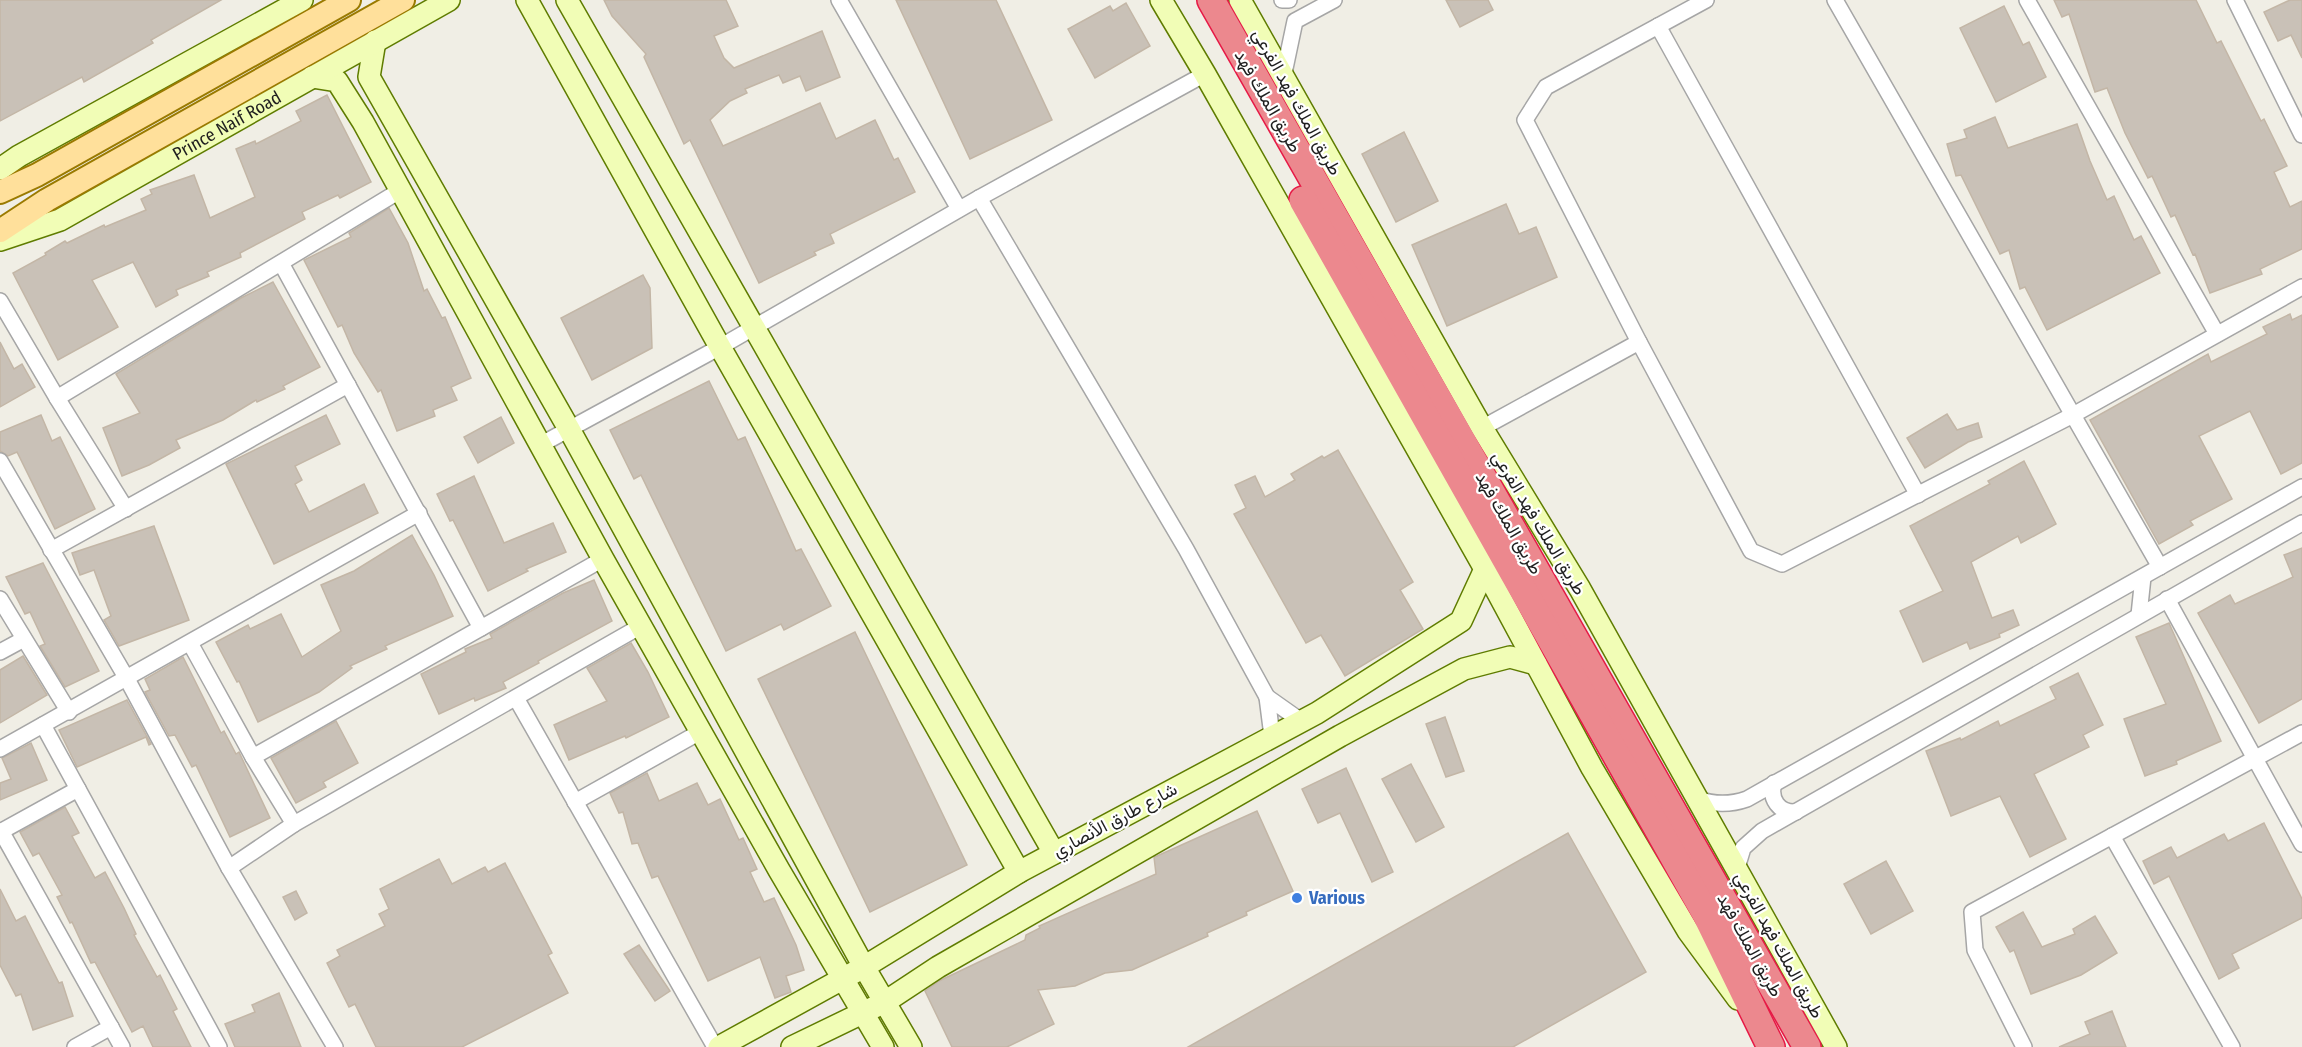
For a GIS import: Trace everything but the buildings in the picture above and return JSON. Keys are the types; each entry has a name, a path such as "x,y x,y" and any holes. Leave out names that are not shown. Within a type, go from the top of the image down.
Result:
{"highway":[{"name":"طريق الملك فهد","path":"1190,0 1706,914 1768,1040"},
{"name":"طريق الملك فهد","path":"1210,0 1807,1047"}],"main road":[{"path":"0,192 37,176 349,0"},
{"name":"Prince Naif Road","path":"0,231 47,200 403,0"}],"street":[{"path":"0,169 19,156 302,0"},
{"name":"Prince Naif Road","path":"0,240 60,220 449,0"},
{"path":"527,0 720,347 1019,872"},
{"path":"567,0 1054,853"},
{"path":"839,0 959,209"},
{"path":"1161,0 1485,569 1592,768 1688,931 1768,1040"},
{"name":"طريق الملك فهد الفرعي","path":"1240,0 1482,428 1580,589 1836,1047"},
{"path":"1282,0 1289,0"},
{"path":"1283,78 1295,21 1334,0"},
{"path":"1706,0 1546,87 1525,120 1639,342 1751,551 1782,564 2073,415 2302,287"},
{"path":"1835,0 2160,567"},
{"path":"2027,0 2217,334"},
{"path":"2243,2 2302,135"},
{"path":"550,42 580,23"},
{"path":"1658,26 1918,495"},
{"path":"375,41 369,77 569,429 910,1047"},
{"path":"540,445 720,347 959,209 1205,74"},
{"path":"312,77 337,81 363,122 603,560 779,870 883,1047"},
{"path":"57,398 401,190"},
{"path":"979,198 1186,549 1267,697 1272,736"},
{"path":"281,263 481,628"},
{"path":"0,301 126,508"},
{"path":"1482,428 1639,342"},
{"path":"51,550 348,385"},
{"path":"0,461 127,679 229,868 335,1047"},
{"path":"1698,799 1717,804 1737,802 1774,783 2302,487"},
{"path":"0,749 419,513"},
{"path":"1737,868 1739,858 1748,842 1762,831 2302,523"},
{"path":"253,757 603,560"},
{"name":"شارع طارق الأنصاري","path":"717,1047 864,967 1019,872 1301,721 1461,621 1485,569"},
{"path":"2139,615 2143,576"},
{"path":"0,599 69,712"},
{"path":"2167,599 2302,844"},
{"path":"229,868 294,824 641,626"},
{"path":"0,652 24,639"},
{"path":"190,643 253,757 294,824"},
{"name":"شارع طارق الأنصاري","path":"792,1047 885,1002 938,968 1340,736 1464,669 1510,657 1536,664"},
{"path":"1267,697 1301,721"},
{"path":"516,698 717,1047"},
{"path":"44,725 219,1047"},
{"path":"575,802 700,732"},
{"path":"2024,1047 1975,950 1972,912 2302,733"},
{"path":"1774,783 1772,789 1774,802 1783,810 1796,812"},
{"path":"78,789 0,831 122,1047"},
{"path":"2112,836 2232,1047"},
{"path":"75,1047 111,1027"}],"place":[{"name":"Various","path":"1297,898"}]}
